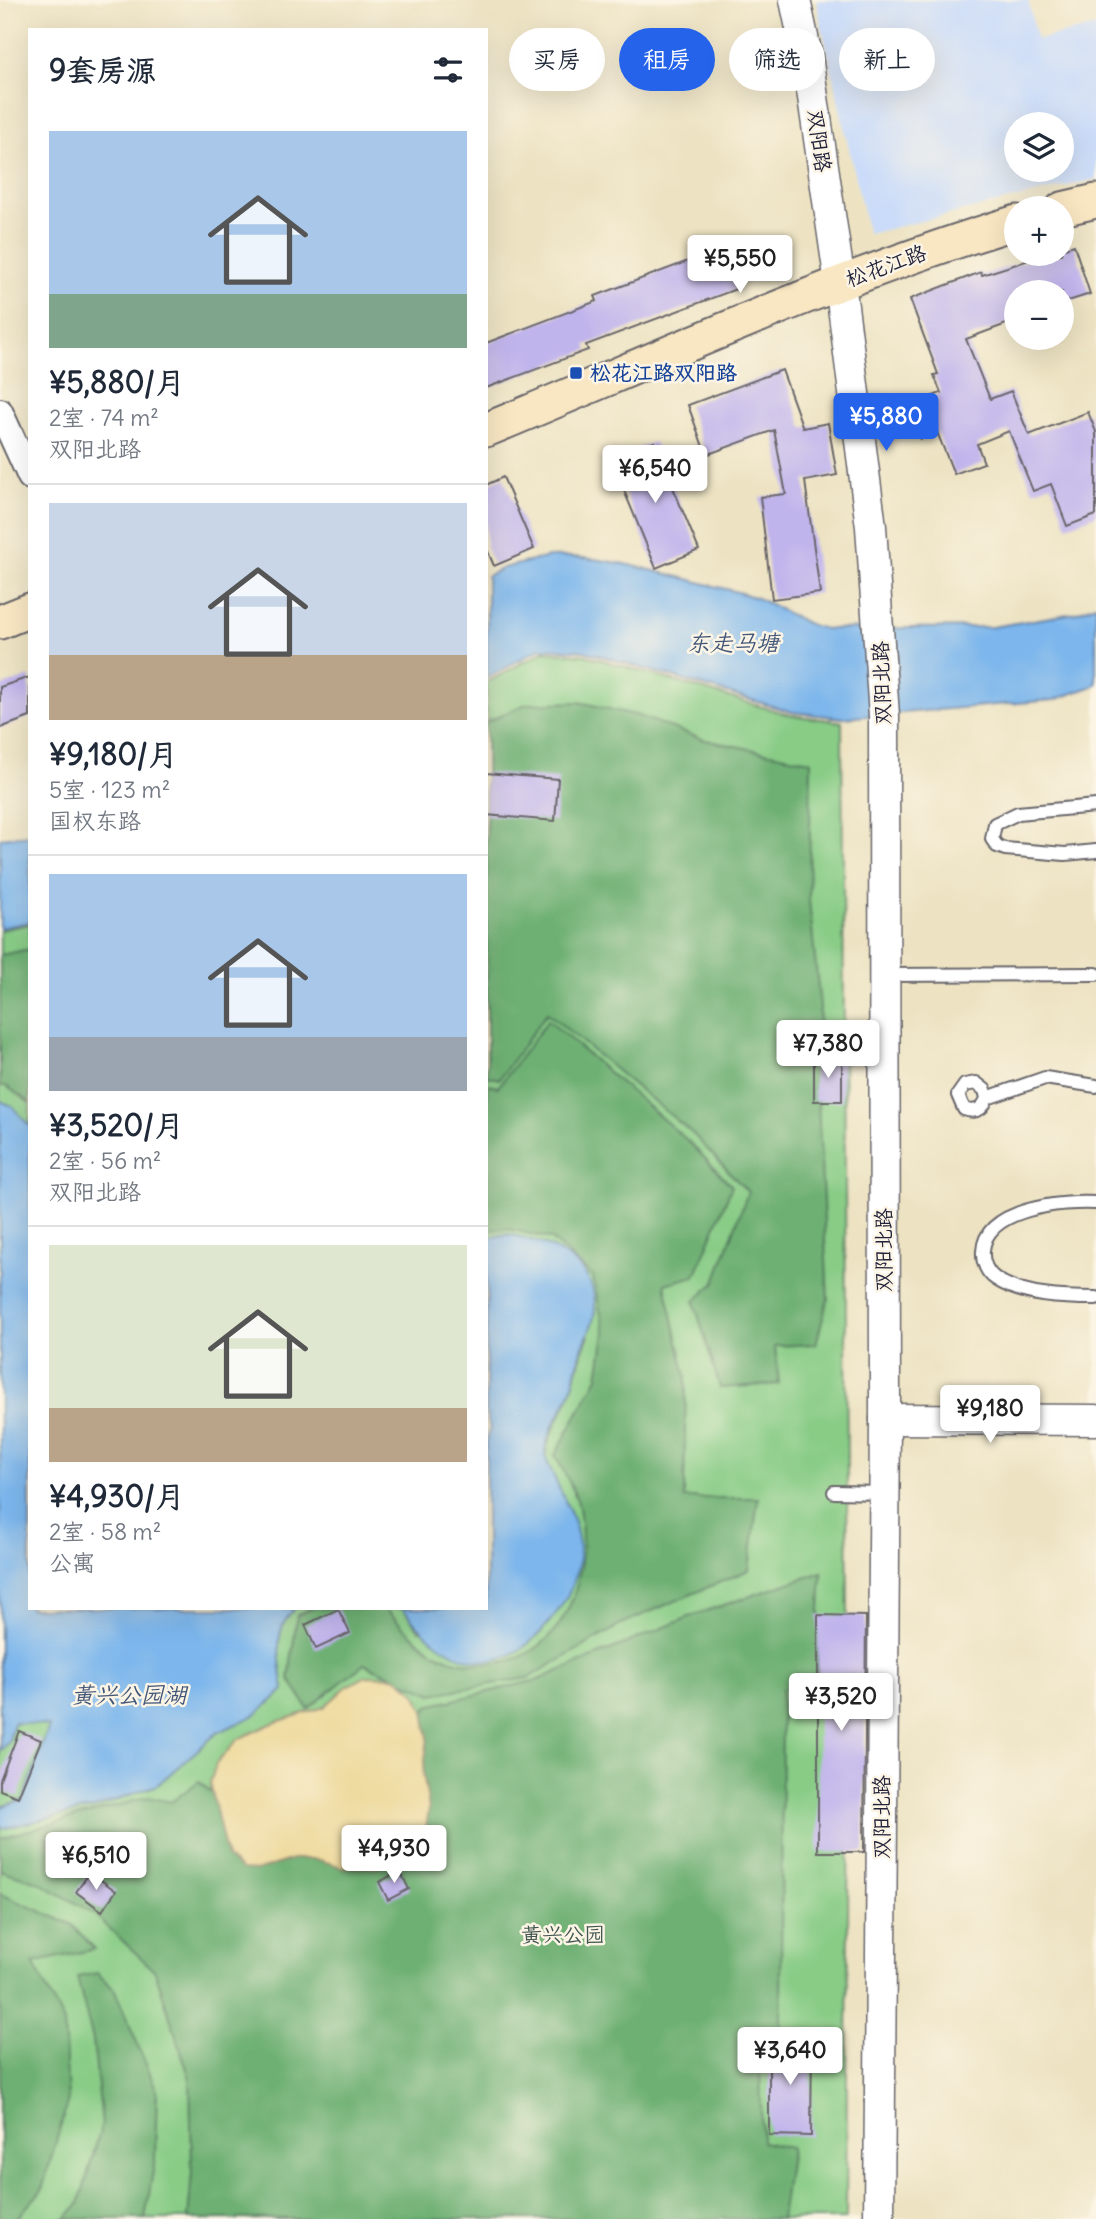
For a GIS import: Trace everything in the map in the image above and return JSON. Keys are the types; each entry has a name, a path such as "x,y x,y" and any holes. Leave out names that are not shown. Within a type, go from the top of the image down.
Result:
{"main road":[{"path":"1074,206 1096,201"},
{"name":"松花江路","path":"488,428 839,283 939,246 1004,226"},
{"path":"0,622 28,611"}],"street":[{"name":"双阳路","path":"795,0 807,57 839,283"},
{"name":"双阳北路","path":"839,283 871,527 884,716 885,1419 879,2219"},
{"path":"0,411 28,473"},
{"path":"885,1419 1096,1420"}],"lane":[{"path":"1096,806 1018,813 995,824 992,833 997,846 1006,849 1065,854 1096,852"},
{"path":"884,975 1096,974"},
{"path":"987,1098 1045,1077 1096,1086"},
{"path":"1096,1203 1043,1206 1005,1219 992,1227 983,1249 983,1262 996,1279 1049,1296 1096,1298"},
{"path":"834,1492 884,1493"}],"shaded area":[{"path":"816,0 1028,0 1037,40 1096,26 1096,179 1026,196 1004,196 1004,201 868,234 825,40 825,28 822,28"}],"green space":[{"name":"黄兴公园","path":"544,651 585,655 790,715 842,722 849,1776 846,2219 0,2219 0,1829 70,1814 157,1785 217,1733 255,1715 284,1690 279,1657 280,1636 287,1617 293,1610 404,1610 419,1630 538,1636 569,1588 577,1549 574,1529 545,1457 549,1439 569,1398 589,1336 507,1234 488,1238 488,681"},
{"path":"579,702 639,716 705,740 811,761 809,900 820,1006 817,1082 828,1299 816,1344 775,1346 779,1384 720,1388 694,1301 714,1284 748,1192 692,1133 547,1013 499,1079 488,1076 488,721 526,704"},
{"path":"28,924 28,1124 12,1106 0,1101 0,930"},
{"path":"28,949 28,1102 6,1086 0,1086 0,955"},
{"path":"548,1020 688,1141 732,1186 695,1276 665,1284 686,1377 684,1498 758,1498 749,1570 628,1621 528,1678 432,1694 364,1664 308,1709 289,1678 297,1615 309,1610 386,1610 436,1653 456,1661 490,1664 518,1658 542,1644 560,1624 573,1598 580,1570 582,1539 579,1508 555,1455 598,1377 605,1333 593,1277 551,1239 505,1228 488,1231 488,1084 498,1087"},
{"path":"822,1572 816,1689 782,1689 781,2029 759,2031 762,2142 791,2148 781,2219 188,2219 192,2171 190,2079 155,1971 93,1913 38,1882 0,1870 0,1838 148,1797 171,1802 199,1781 255,1833 383,1809 428,1706 538,1680 694,1615"},
{"path":"14,1722 50,1725 23,1800 0,1807 0,1751 9,1741"},
{"path":"0,1894 71,1924 95,1949 33,1963 64,2022 68,2100 42,2190 16,2219 0,2219"},
{"path":"97,1973 115,1990 157,2091 155,2159 145,2219 65,2219 79,2204 102,2124 93,2040 77,1977"}],"sand":[{"path":"366,1676 401,1680 416,1694 424,1710 428,1738 423,1773 429,1808 425,1835 391,1862 376,1867 342,1867 316,1859 293,1859 256,1871 242,1870 227,1858 210,1783 216,1764 238,1739 273,1723 324,1707 346,1687"}],"water":[{"name":"东走马塘","path":"548,557 620,563 731,590 828,629 992,627 1074,613 1096,605 1096,685 1054,700 843,718 792,712 584,651 541,648 488,677 488,576 503,568"},
{"path":"28,835 28,922 0,928 0,838"},
{"name":"黄兴公园湖","path":"0,1101 12,1106 28,1124 28,1610 293,1610 287,1617 280,1636 279,1657 284,1690 255,1715 217,1733 157,1785 95,1808 0,1829 0,1807 23,1800 49,1726 14,1722 9,1741 0,1751"},
{"path":"507,1234 550,1247 564,1255 586,1275 592,1288 595,1311 571,1391 550,1432 545,1454 578,1538 579,1559 576,1576 565,1600 531,1641 512,1654 493,1660 474,1660 455,1654 437,1643 405,1610 488,1610 488,1238"}],"building":[{"path":"1074,245 1090,294 1074,299 1074,280 1004,280 1004,325 966,339 990,399 1011,391 1029,435 1088,412 1096,432 1096,515 1067,526 1051,484 1033,491 1009,431 977,444 984,463 954,474 937,432 920,439 907,406 941,393 934,375 938,374 910,299 981,272 982,275 1010,266 1074,266"},
{"path":"723,248 739,288 586,345 588,350 488,387 488,342 597,301 595,296"},
{"path":"782,370 803,428 828,423 837,475 805,481 820,593 772,599 760,497 786,494 774,430 706,455 688,405"},
{"path":"654,442 699,550 656,568 611,459"},
{"path":"503,477 534,549 494,566 488,552 488,484"},
{"path":"28,678 28,718 0,728 0,687"},
{"path":"488,773 558,779 555,821 488,815"},
{"path":"814,1060 842,1060 842,1101 814,1101"},
{"path":"338,1610 350,1633 316,1649 305,1625"},
{"path":"818,1615 866,1616 864,1852 818,1852"},
{"path":"19,1731 41,1740 18,1797 0,1790 0,1780"},
{"path":"400,1871 409,1889 388,1900 379,1882"},
{"path":"90,1872 116,1891 102,1911 76,1892"},
{"path":"769,2038 812,2038 811,2136 769,2135"}],"place":[{"name":"松花江路双阳路","path":"576,373"}]}
